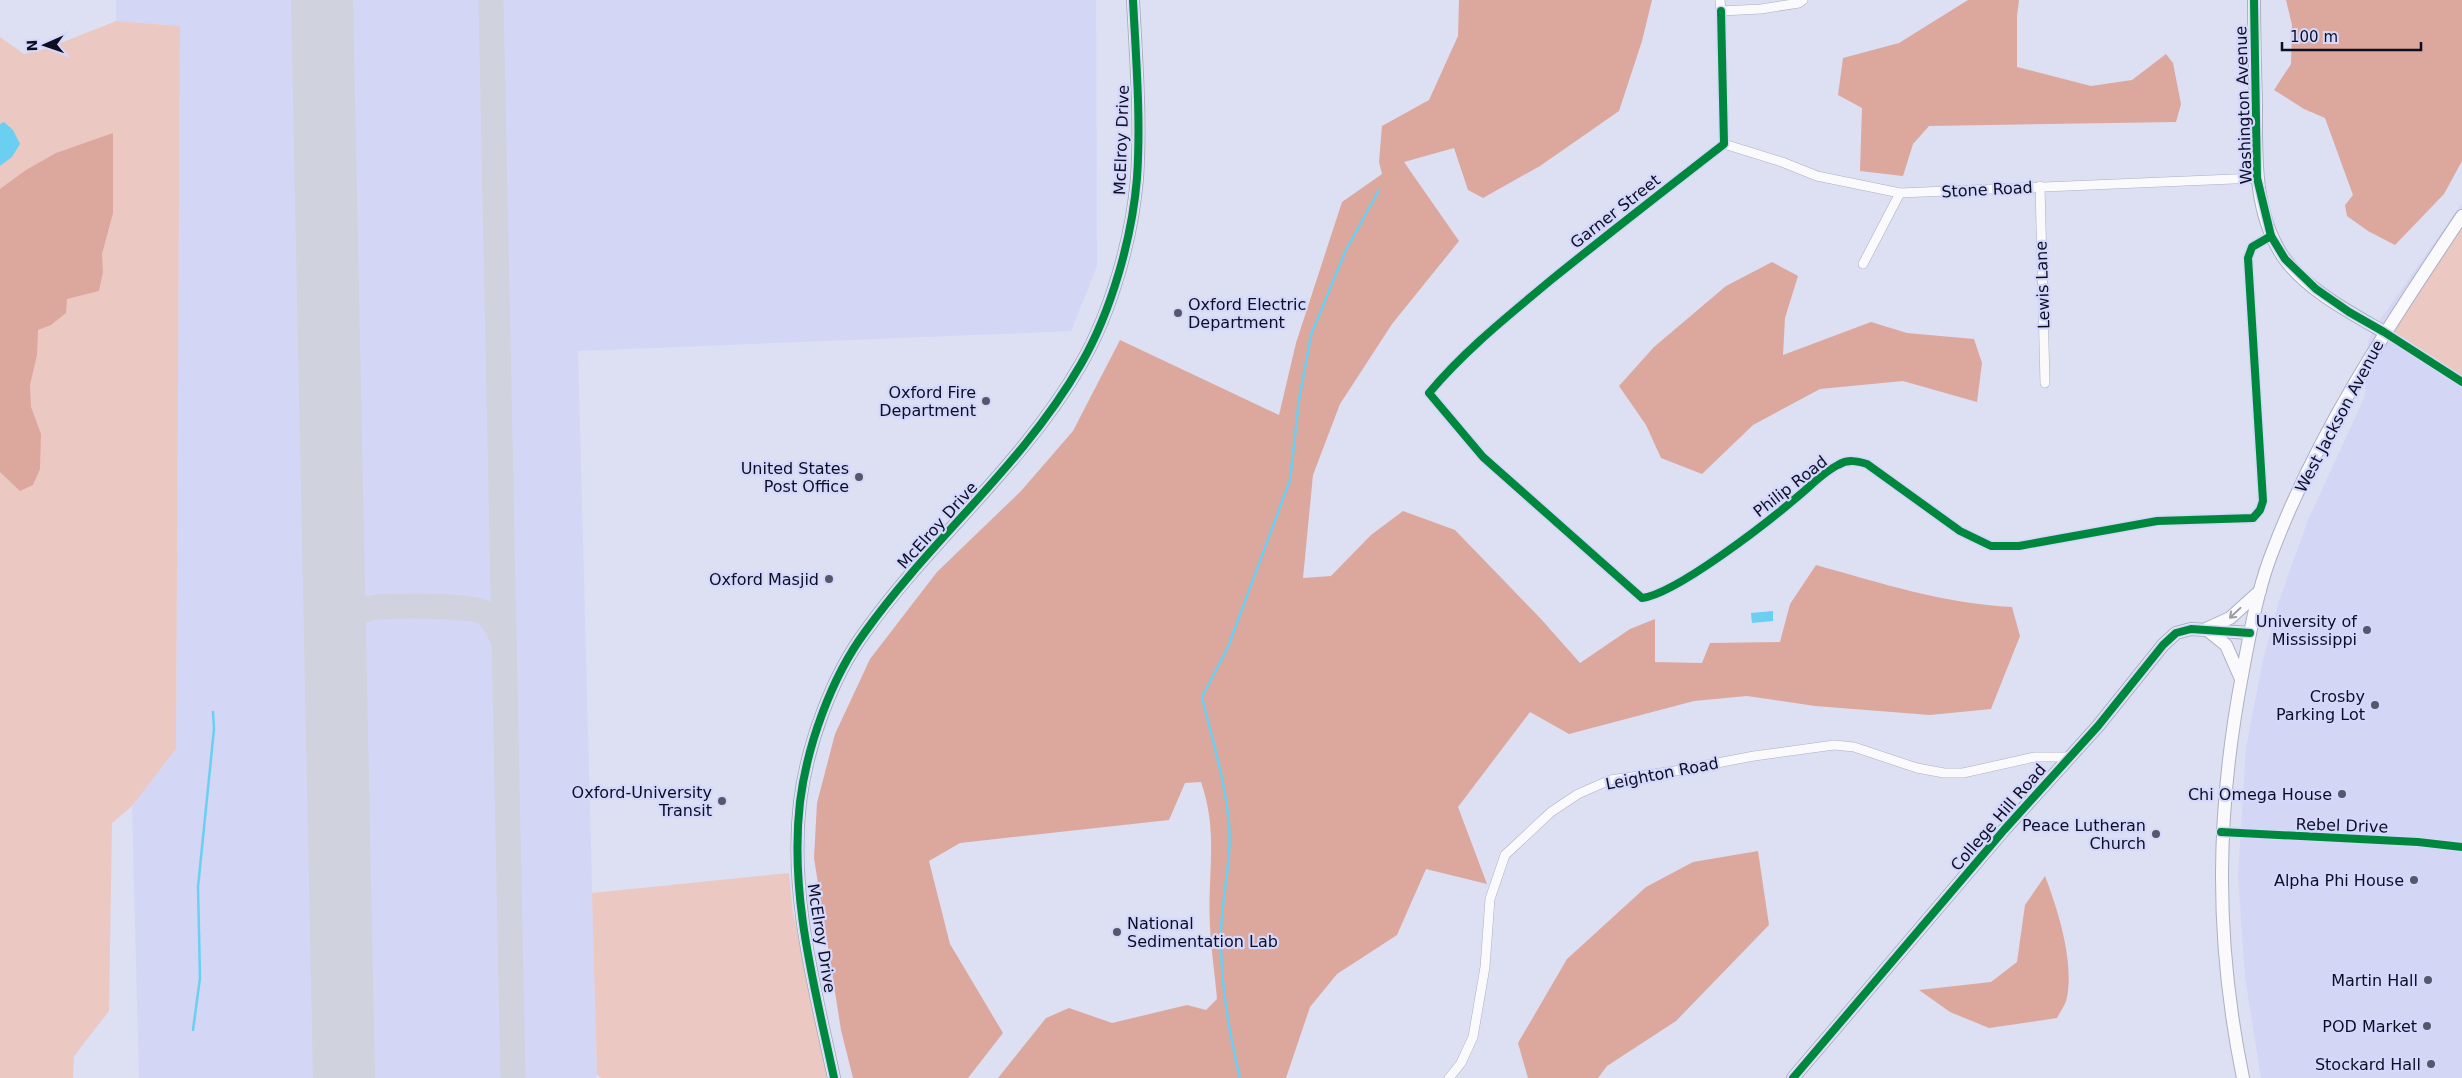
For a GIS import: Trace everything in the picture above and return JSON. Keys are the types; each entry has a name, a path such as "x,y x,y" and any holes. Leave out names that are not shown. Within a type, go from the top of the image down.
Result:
{"street":[{"name":"McElroy Drive","path":"834,1078 804,932 798,886 800,801 811,751 830,693 863,634 894,595 1018,455 1042,423 1082,362 1105,310 1126,245 1137,178 1138,94 1133,0"},
{"path":"1720,0 1724,144"},
{"path":"1721,11 1761,9 1799,3 1803,0"},
{"name":"Washington Avenue","path":"2254,0 2257,178 2271,236 2285,260 2316,290 2384,332"},
{"name":"Stone Road","path":"1724,144 1782,162 1821,177 1900,192 2257,178"},
{"name":"Garner Street","path":"1428,393 1447,371 1486,333 1615,228 1724,144"},
{"name":"Lewis Lane","path":"2040,186 2045,383"},
{"path":"1863,264 1900,192"},
{"name":"West Jackson Avenue","path":"2243,1078 2227,980 2221,907 2221,832 2230,735 2260,591 2269,559 2319,445 2384,332 2462,216"},
{"name":"Philip Road","path":"1428,393 1484,457 1642,598 1649,597 1679,581 1714,559 1774,516 1838,465 1853,460 1868,464 1960,531 1991,546 2019,546 2157,521 2252,518 2260,510 2263,502 2248,262 2252,247 2271,236"},
{"path":"2384,332 2462,382"},
{"path":"2241,679 2226,645 2206,629 2230,618 2260,591"},
{"name":"College Hill Road","path":"1793,1078 2069,757 2098,726 2163,645 2176,633 2191,628 2250,633"},
{"name":"Leighton Road","path":"1449,1078 1461,1063 1473,1037 1485,966 1490,899 1506,854 1550,812 1578,794 1610,780 1834,745 1854,747 1917,768 1944,773 1963,773 2035,757 2069,757"},
{"name":"Rebel Drive","path":"2221,832 2418,842 2462,847"}],"shaded area":[{"path":"116,0 1096,0 1097,266 1071,331 578,351 597,1078 139,1078 132,806 176,749 180,26 116,21"},
{"path":"1459,0 1652,0 1642,41 1619,111 1540,166 1483,198 1468,190 1454,148 1404,162 1459,241 1392,324 1340,404 1313,475 1303,578 1331,576 1371,535 1403,511 1455,530 1541,619 1580,663 1630,629 1655,619 1655,662 1702,663 1710,643 1780,642 1790,604 1816,565 1938,597 1963,602 2012,607 2020,636 1991,709 1930,715 1815,706 1747,696 1694,701 1569,734 1530,712 1458,807 1487,884 1426,869 1397,935 1337,974 1310,1007 1286,1078 998,1078 1046,1018 1069,1008 1112,1023 1187,1005 1206,1010 1217,999 1209,907 1210,819 1201,782 1185,783 1169,820 960,843 929,861 950,944 1003,1033 968,1078 853,1078 841,1030 814,858 817,803 835,734 870,659 937,572 1021,491 1073,431 1120,340 1279,415 1296,343 1342,202 1382,174 1379,162 1382,126 1429,100 1458,36"},
{"path":"1968,0 2019,0 2017,16 2017,67 2091,86 2132,80 2166,54 2173,63 2181,104 2176,122 1929,126 1913,144 1903,176 1860,171 1862,108 1838,95 1843,58 1899,43"},
{"path":"2286,0 2462,0 2462,161 2444,194 2395,245 2368,231 2347,216 2345,205 2353,195 2325,118 2304,109 2274,90 2291,64 2292,25"},
{"path":"116,21 180,26 176,749 132,806 112,823 109,1011 74,1056 73,1078 0,1078 0,37 24,54 48,48"},
{"path":"113,133 113,213 102,254 103,272 99,291 67,299 66,313 51,325 38,330 37,355 30,385 31,407 41,434 40,469 33,485 20,491 0,472 0,189 26,170 56,153"},
{"name":"University of Mississippi","path":"2462,203 2462,1078 2261,1078 2245,977 2238,876 2246,748 2263,660 2279,601 2308,520 2365,396 2368,341 2382,317"},
{"path":"2462,216 2462,382 2384,332"},
{"path":"1772,262 1798,276 1785,318 1783,355 1871,322 1907,333 1974,339 1982,363 1977,402 1903,381 1820,389 1753,425 1702,474 1661,458 1646,425 1619,386 1654,347 1726,286"},
{"path":"1758,851 1769,925 1676,1021 1607,1066 1598,1078 1528,1078 1518,1043 1567,959 1646,887 1693,862"},
{"path":"789,873 793,913 828,1078 601,1078 597,1074 592,893"},
{"path":"2045,876 2060,920 2067,952 2069,983 2066,1000 2057,1018 1989,1028 1950,1012 1919,990 1991,982 2017,962 2025,905"}],"water":[{"path":"4,122 13,130 20,144 12,157 0,166 0,124"},
{"path":"1773,611 1773,621 1752,623 1751,613"}],"waterway":[{"path":"1240,1078 1226,1005 1221,950 1222,918 1230,837 1229,824 1221,776 1202,697 1228,647 1290,480 1299,400 1311,335 1345,252 1379,190"},
{"path":"193,1030 200,978 198,887 214,729 213,712"}],"taxiway":[{"path":"491,0 513,1078"},
{"path":"335,655 340,633 350,619 363,611 381,607 429,606 463,608 483,612 493,621 504,643"}],"runway":[{"path":"322,0 344,1078"}],"cycle path":[{"path":"834,1078 806,942 798,872 800,802 808,758 831,691 841,670 865,632 919,565 1005,468 1058,401 1081,364 1102,322 1125,250 1137,178 1138,111 1133,0"},
{"path":"2254,0 2257,178 2271,236 2285,259 2316,289 2349,312 2462,382"},
{"path":"1721,11 1724,144 1551,280 1487,334 1457,362 1429,393 1483,457 1642,598 1657,594 1676,584 1721,556 1832,468 1849,461 1867,464 1960,531 1991,546 2019,546 2157,521 2253,518 2260,510 2263,501 2248,258 2252,247 2271,236"},
{"path":"1793,1078 2004,830 2098,726 2163,645 2176,633 2191,629 2250,633"},
{"path":"2221,832 2418,842 2462,847"}],"place":[{"name":"Oxford Electric Department","path":"1178,313"},
{"name":"Oxford Fire Department","path":"986,401"},
{"name":"United States Post Office","path":"859,477"},
{"name":"Oxford Masjid","path":"829,579"},
{"name":"University of Mississippi","path":"2367,630"},
{"name":"Crosby Parking Lot","path":"2375,705"},
{"name":"Chi Omega House","path":"2342,794"},
{"name":"Oxford-University Transit","path":"722,801"},
{"name":"Peace Lutheran Church","path":"2156,834"},
{"name":"Alpha Phi House","path":"2414,880"},
{"name":"National Sedimentation Lab","path":"1117,932"},
{"name":"Martin Hall","path":"2428,980"},
{"name":"POD Market","path":"2427,1026"},
{"name":"Stockard Hall","path":"2431,1064"}]}
